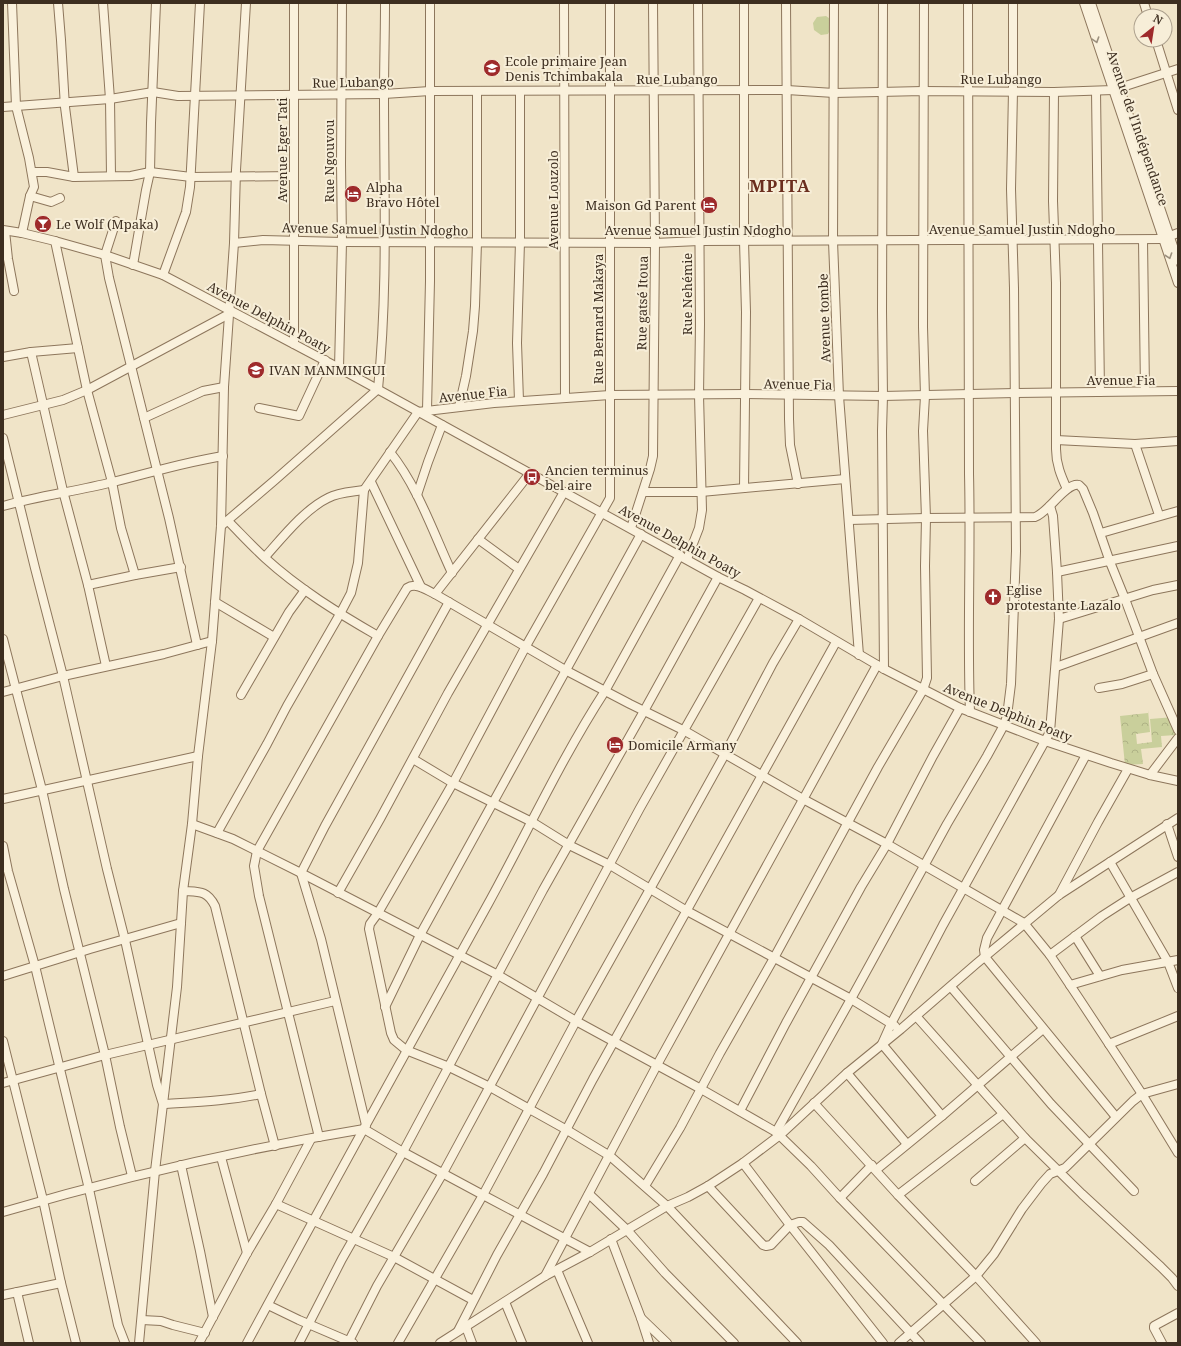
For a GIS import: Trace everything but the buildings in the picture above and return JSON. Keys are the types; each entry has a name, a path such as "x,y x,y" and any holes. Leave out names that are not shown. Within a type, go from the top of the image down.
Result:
{"street":[{"path":"12,3 16,106 32,172 34,187 30,196 22,233"},
{"path":"58,3 67,128 74,177"},
{"path":"102,3 110,98 111,176"},
{"path":"133,265 150,172 156,3"},
{"path":"163,275 186,212 191,177 200,3"},
{"path":"139,1343 155,1171 177,987 183,891 192,824 198,756 212,641 221,526 224,387 234,243 240,95 246,3"},
{"name":"Avenue Eger Tati","path":"294,3 294,344"},
{"name":"Rue Ngouvou","path":"339,368 342,242 342,3"},
{"path":"221,526 378,389 383,342 385,242 385,3"},
{"path":"427,410 430,281 430,3"},
{"name":"Avenue Louzolo","path":"564,3 565,397"},
{"name":"Rue Bernard Makaya","path":"406,1050 394,1040 391,1033 369,929 370,924 378,913 453,783 526,646 610,498 610,3"},
{"name":"Rue gatsé Itoua","path":"631,528 650,470 653,456 655,91 653,3"},
{"name":"Rue Nehémie","path":"247,1343 591,712 605,691 699,528 702,510 699,395 698,3"},
{"path":"744,3 744,488"},
{"path":"786,3 788,396 790,445 798,484"},
{"name":"Avenue tombe","path":"834,3 833,241 838,396 859,655"},
{"path":"545,1276 657,1065 803,799 880,667 883,519 883,3"},
{"path":"645,1186 680,1128 923,690 927,678 928,668 925,624 926,518 923,431 925,396 923,327 924,3"},
{"path":"968,3 970,712"},
{"path":"778,1134 924,866 1004,725 1010,704 1016,518 1013,240 1011,189 1013,3"},
{"name":"Avenue de l'Indépendance","path":"1084,3 1116,89 1166,238 1178,283"},
{"name":"Avenue de l'Indépendance","path":"1091,3 1116,89"},
{"path":"1158,48 1178,110"},
{"name":"Rue Lubango","path":"3,107 110,98 153,92 178,96 384,94 477,91 787,90 834,93 883,91 1096,91 1116,89 1178,69"},
{"path":"459,407 466,376 473,331 477,242 477,91"},
{"path":"1096,91 1100,392"},
{"path":"519,401 517,343 520,242 520,92"},
{"path":"1054,92 1053,201 1056,460 1060,474 1067,489"},
{"path":"32,172 47,172 74,177 131,176 150,172 191,177 294,176"},
{"path":"30,196 51,202 60,198"},
{"path":"116,221 105,255 109,278 158,470 181,567 197,645"},
{"path":"4,231 14,291"},
{"name":"Avenue Delphin Poaty","path":"4,231 22,233 55,241 105,255 163,275 229,312 325,360 718,577 799,620 923,690 960,708 1045,741 1128,769 1178,781"},
{"name":"Avenue Samuel Justin Ndogho","path":"234,243 263,240 342,242 655,243 699,241 1143,240 1166,238 1178,233"},
{"name":"Avenue de l'Indépendance","path":"1166,238 1178,261"},
{"path":"1143,240 1145,391"},
{"path":"55,241 87,390 112,482 121,528 135,575"},
{"path":"3,415 63,400 87,390 132,367 229,312"},
{"path":"3,357 31,352 78,348"},
{"path":"31,352 63,491 88,585 106,666"},
{"path":"259,408 298,416 325,360"},
{"path":"144,418 203,391 224,387"},
{"name":"Avenue Fia","path":"418,412 494,402 610,395 745,394 788,396 925,396 1056,392 1178,392"},
{"path":"217,833 340,614 356,576 360,547 364,490 371,482 418,412"},
{"path":"417,495 442,425"},
{"path":"3,438 63,676 86,780 163,1104"},
{"path":"1056,440 1135,444 1178,440"},
{"path":"1135,444 1159,515"},
{"path":"390,452 398,462 417,495 452,573"},
{"path":"3,506 63,491 112,482 196,460 223,456"},
{"path":"435,594 530,472"},
{"path":"643,492 701,492 845,479"},
{"path":"371,482 421,587"},
{"path":"849,520 1034,517 1040,515 1067,489 1076,484 1081,487 1101,533 1110,562 1153,674 1178,730"},
{"path":"264,557 297,522 328,497 339,493 364,490"},
{"path":"338,893 448,693 564,492"},
{"path":"882,1044 891,1024 1050,732 1059,619 1053,516 1050,506"},
{"path":"1101,533 1159,515 1178,511"},
{"path":"228,521 264,557 305,590 340,614 378,636"},
{"path":"385,1007 420,936 641,534"},
{"path":"478,539 519,569"},
{"path":"1057,572 1110,562 1178,546"},
{"path":"88,585 181,567"},
{"path":"298,1343 342,1258 403,1152 543,890 718,577"},
{"path":"199,1343 247,1253 315,1138 288,1011 259,896 254,866 256,851 378,636 407,588 415,585 435,594 605,691 684,731 803,799 887,844 1024,923 1050,955 1142,1094 1178,1153"},
{"path":"1059,619 1154,590 1178,585"},
{"path":"241,695 289,612 305,590"},
{"path":"268,1304 308,1324 350,1342 377,1286 490,1087 610,865 759,598"},
{"path":"215,602 274,637"},
{"path":"449,602 325,826 301,873 321,939 365,1127 403,1152 590,1252"},
{"path":"398,1343 483,1195 576,1021 725,754 773,663 799,620"},
{"path":"1056,667 1178,623"},
{"path":"3,639 42,790 132,1176"},
{"path":"3,692 63,676 212,641"},
{"path":"458,1331 473,1300 836,642"},
{"path":"1099,688 1122,684 1153,674"},
{"path":"740,1111 786,1023 861,887 887,844 960,708"},
{"path":"1150,775 1178,738"},
{"path":"1086,755 1002,910 985,943 984,950 985,957 1116,1117"},
{"path":"3,799 198,756"},
{"path":"413,759 453,783 532,822 569,845 610,865 687,911 851,999 901,1029"},
{"path":"1059,895 1128,769"},
{"path":"440,1343 545,1276 590,1252 667,1206 708,1186 743,1163 847,1073 1059,895 1178,818"},
{"path":"192,824 233,839 459,955 701,1089 778,1134 812,1166 840,1198 981,1343"},
{"path":"1167,824 1178,857"},
{"path":"3,846 8,871 35,966 89,1189 118,1325 125,1343"},
{"path":"1110,862 1168,962 1178,988"},
{"path":"1050,955 1102,916 1130,898 1178,872"},
{"path":"183,891 201,892 211,898 214,906 275,1146"},
{"path":"3,976 181,923"},
{"path":"1075,936 1100,976"},
{"path":"1070,985 1122,970 1178,960"},
{"path":"951,987 1010,1058 1089,1145 1134,1191"},
{"path":"3,1083 105,1055 335,1001"},
{"path":"916,1016 1025,1138 1082,1194 1161,1267 1178,1286"},
{"path":"1109,1044 1178,1016"},
{"path":"840,1198 874,1168 942,1116 1043,1029"},
{"path":"3,1041 43,1200 76,1343"},
{"path":"882,1044 942,1116"},
{"path":"406,1050 449,1067 490,1087 568,1130 610,1156 667,1206 797,1343"},
{"path":"847,1073 907,1144"},
{"path":"899,1343 976,1276 994,1254 1022,1209 1050,1174 1065,1168 1116,1117 1142,1094 1178,1084"},
{"path":"163,1104 221,1101 261,1094"},
{"path":"814,1103 898,1195 976,1276 1036,1343"},
{"path":"898,1195 1003,1114"},
{"path":"3,1212 132,1176 365,1127"},
{"path":"975,1181 1025,1138"},
{"path":"221,1157 247,1253"},
{"path":"743,1163 790,1226 883,1343"},
{"path":"181,1165 213,1317"},
{"path":"708,1186 763,1245 770,1245 790,1226 803,1222 829,1245 920,1343"},
{"path":"589,1194 627,1230 665,1273 734,1343"},
{"path":"276,1204 394,1257 473,1300"},
{"path":"611,1239 649,1343"},
{"path":"557,1270 588,1343"},
{"path":"3,1295 61,1283"},
{"path":"17,1292 29,1343"},
{"path":"506,1302 522,1343"},
{"path":"1162,1343 1154,1326 1178,1313"},
{"path":"641,1318 667,1343"},
{"path":"142,1320 161,1320 172,1325 205,1333"},
{"path":"466,1327 472,1343"}],"green space":[{"path":"826,16 833,21 832,26 828,34 821,35 814,30 813,23 817,17"},
{"path":"1148,710 1150,732 1136,734 1137,744 1152,742 1150,719 1174,717 1176,735 1161,736 1162,747 1141,749 1143,764 1125,765 1120,716 1148,713"}],"place":[{"name":"Ecole primaire Jean Denis Tchimbakala","path":"492,68"},
{"name":"Alpha Bravo Hôtel","path":"353,194"},
{"name":"Maison Gd Parent","path":"709,205"},
{"name":"Le Wolf (Mpaka)","path":"43,224"},
{"name":"IVAN MANMINGUI","path":"256,370"},
{"name":"Ancien terminus bel aire","path":"532,477"},
{"name":"Eglise protestante Lazalo","path":"993,597"},
{"name":"Domicile Armany","path":"615,745"}],"district":[{"name":"MPITA","path":"780,186"}]}
